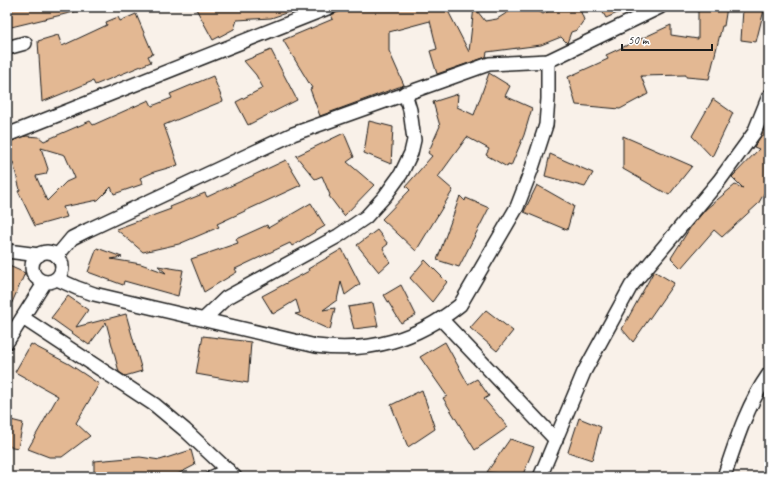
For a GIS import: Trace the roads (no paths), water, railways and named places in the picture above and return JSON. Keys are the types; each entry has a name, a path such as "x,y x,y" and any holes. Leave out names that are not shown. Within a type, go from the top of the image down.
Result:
{"street":[{"path":"7,135 330,7"},
{"path":"57,256 72,238 292,134 488,64 548,61 660,7"},
{"path":"7,48 26,43"},
{"path":"39,255 33,262 33,272 38,280 51,281 94,294 316,346 341,349 369,347 389,343 417,332 441,319 460,305 517,207 546,125 548,61"},
{"path":"204,319 226,298 338,236 366,217 385,196 401,174 411,153 414,140 410,110 405,93"},
{"path":"540,477 584,372 631,286 719,181 754,133 769,96"},
{"path":"7,251 39,255 48,252 57,256 62,265 60,275 51,281 7,342"},
{"path":"23,318 155,405 185,430 232,474"},
{"path":"441,319 556,440"},
{"path":"724,477 757,391 769,374"},
{"path":"213,477 232,474"}]}
